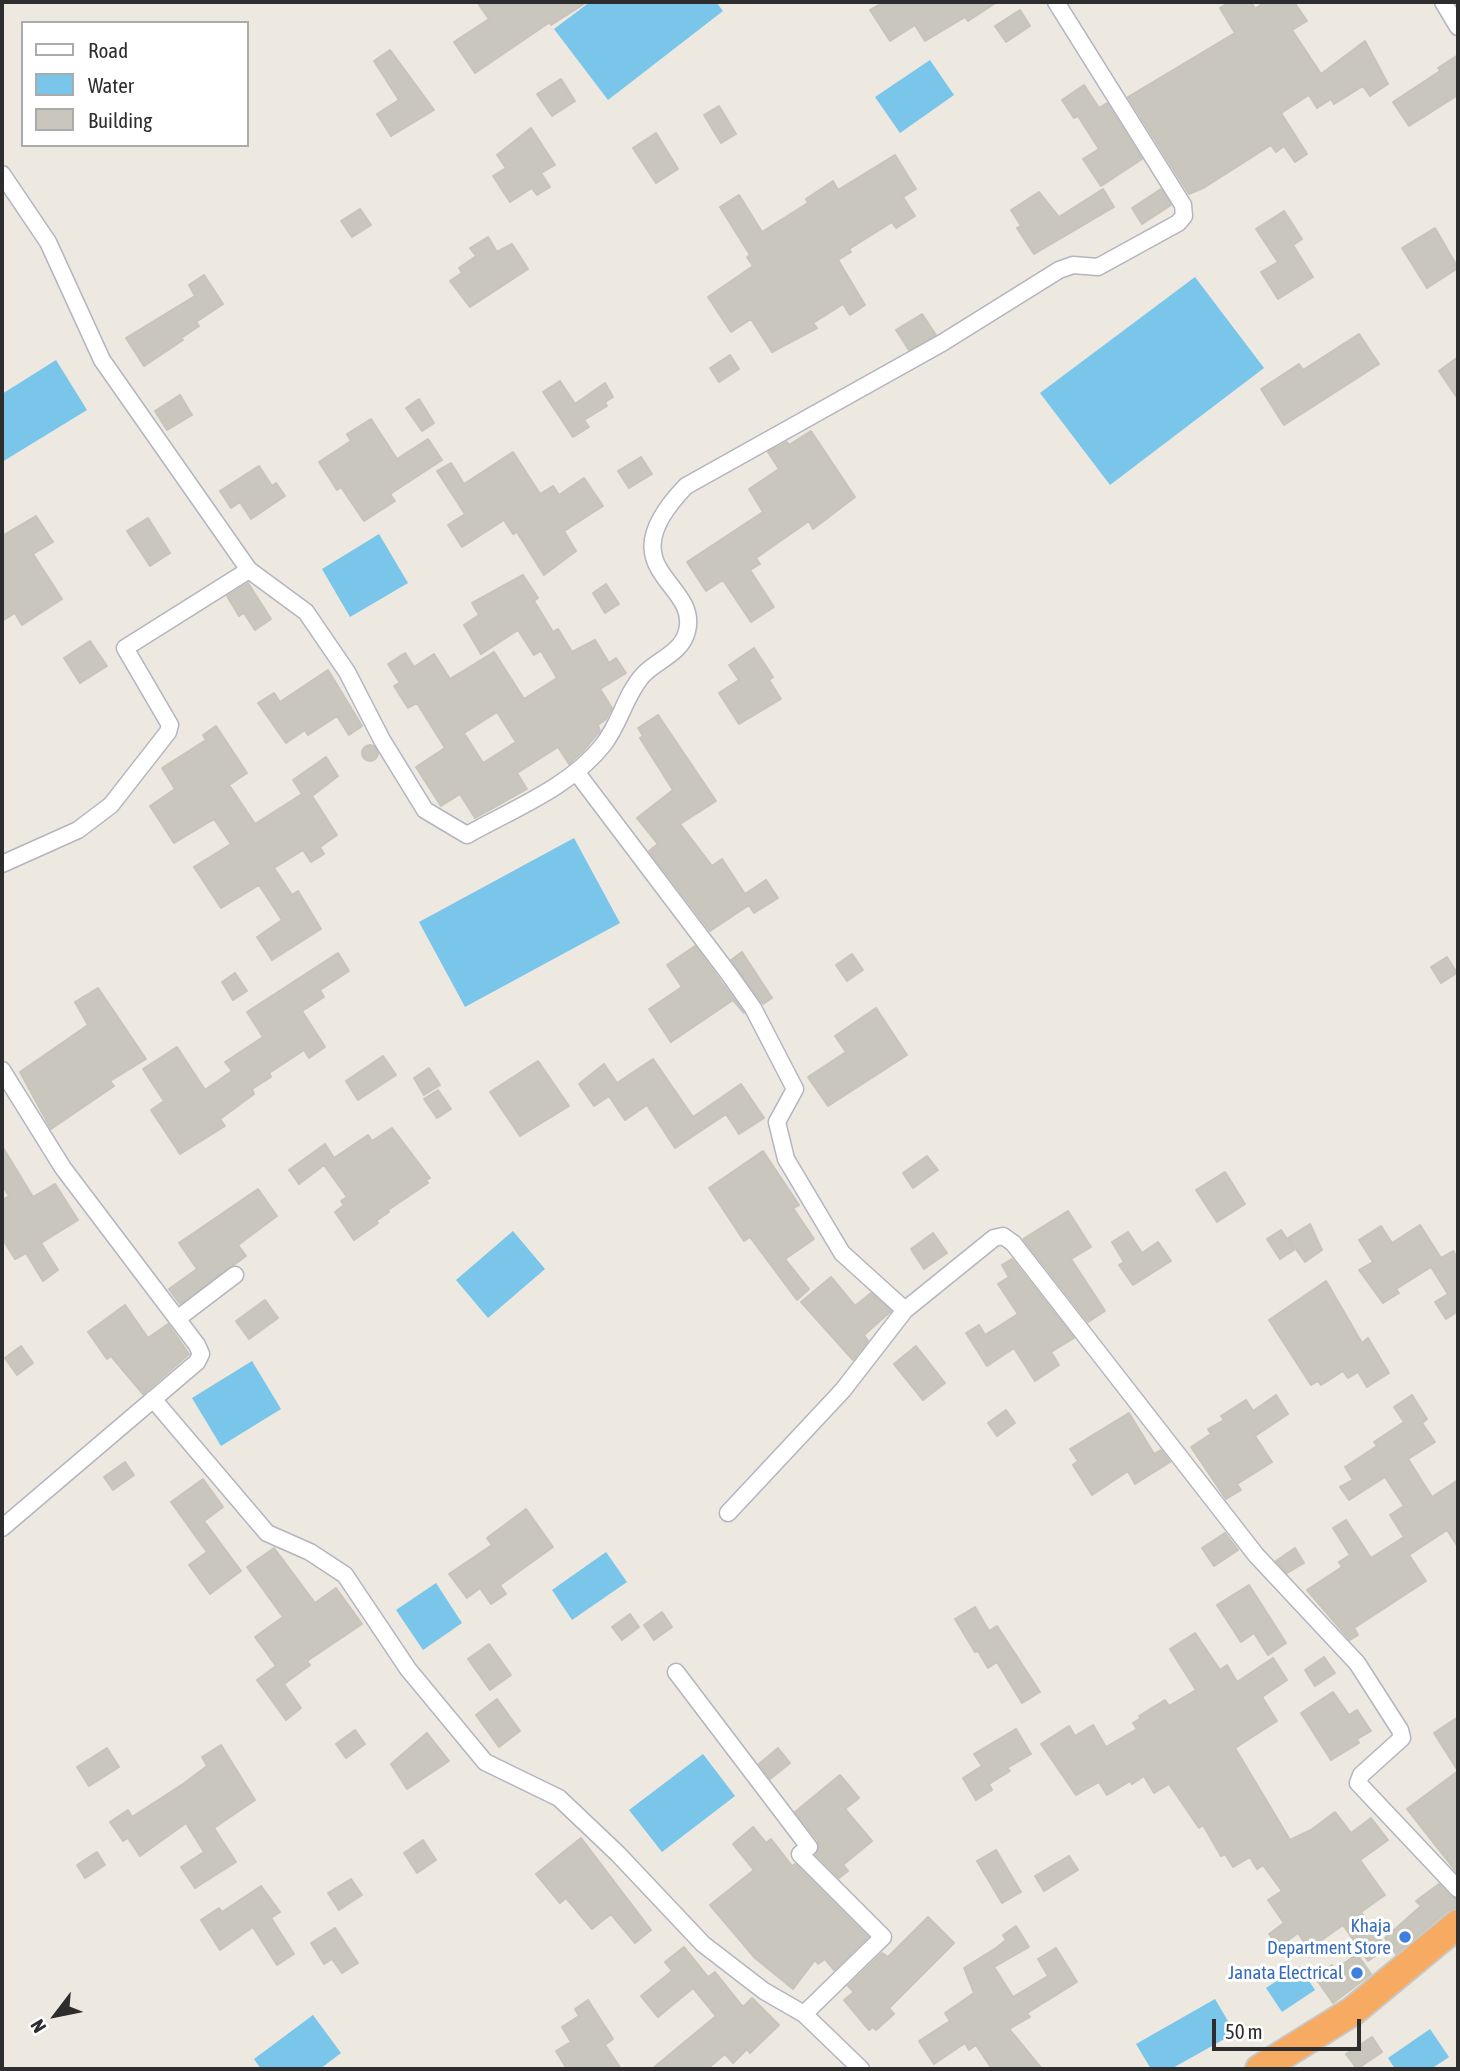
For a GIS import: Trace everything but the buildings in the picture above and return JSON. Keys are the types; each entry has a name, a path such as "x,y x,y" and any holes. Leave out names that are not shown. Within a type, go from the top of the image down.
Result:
{"highway":[{"path":"1260,2069 1353,2011 1458,1924"},
{"path":"1294,2069 1347,2036 1458,1947"}],"street":[{"path":"2,174 48,242 102,360 249,570 306,612 347,672 382,740 425,810 467,835 577,773 605,743 638,682 674,652 688,631 685,608 653,561 652,542 669,503 685,486 942,343 1059,270 1073,265 1098,267 1178,223 1184,216 1183,205 1056,2"},
{"path":"1443,2 1458,27"},
{"path":"2,864 78,830 111,805 168,732 170,725 125,648 249,570"},
{"path":"577,773 753,1008 795,1088 777,1122 786,1159 842,1252 905,1310"},
{"path":"2,1070 63,1168 201,1354 197,1362 2,1528"},
{"path":"728,1513 843,1390 905,1310 993,1238 1003,1236 1013,1243 1256,1555 1357,1663 1401,1730 1402,1738 1361,1775 1358,1783 1458,1889"},
{"path":"177,1319 234,1275"},
{"path":"153,1399 267,1533 310,1552 345,1575 408,1669 485,1762 559,1798 618,1854 703,1944 764,1991 804,2014 862,2069"},
{"path":"676,1672 808,1847 800,1854 883,1937 804,2014"}],"water":[{"path":"590,2 716,2 723,11 608,100 554,29"},
{"path":"930,60 954,95 900,133 875,97"},
{"path":"1195,277 1264,368 1110,485 1040,393"},
{"path":"56,360 87,410 2,462 2,394"},
{"path":"379,534 408,583 350,617 322,569"},
{"path":"574,838 620,923 465,1007 419,922"},
{"path":"513,1231 545,1269 488,1318 456,1280"},
{"path":"252,1361 281,1409 221,1446 192,1398"},
{"path":"606,1552 627,1582 572,1620 552,1590"},
{"path":"436,1583 462,1623 423,1650 396,1610"},
{"path":"703,1754 735,1796 662,1852 629,1810"},
{"path":"1299,1966 1315,1990 1282,2012 1266,1988"},
{"path":"1215,1999 1235,2033 1171,2069 1151,2069 1136,2044"},
{"path":"313,2015 341,2053 320,2069 261,2069 254,2059"},
{"path":"1430,2029 1449,2057 1431,2069 1395,2069 1388,2058"}],"place":[{"name":"Khaja Department Store","path":"1405,1937"},
{"name":"Janata Electrical","path":"1357,1973"}]}
